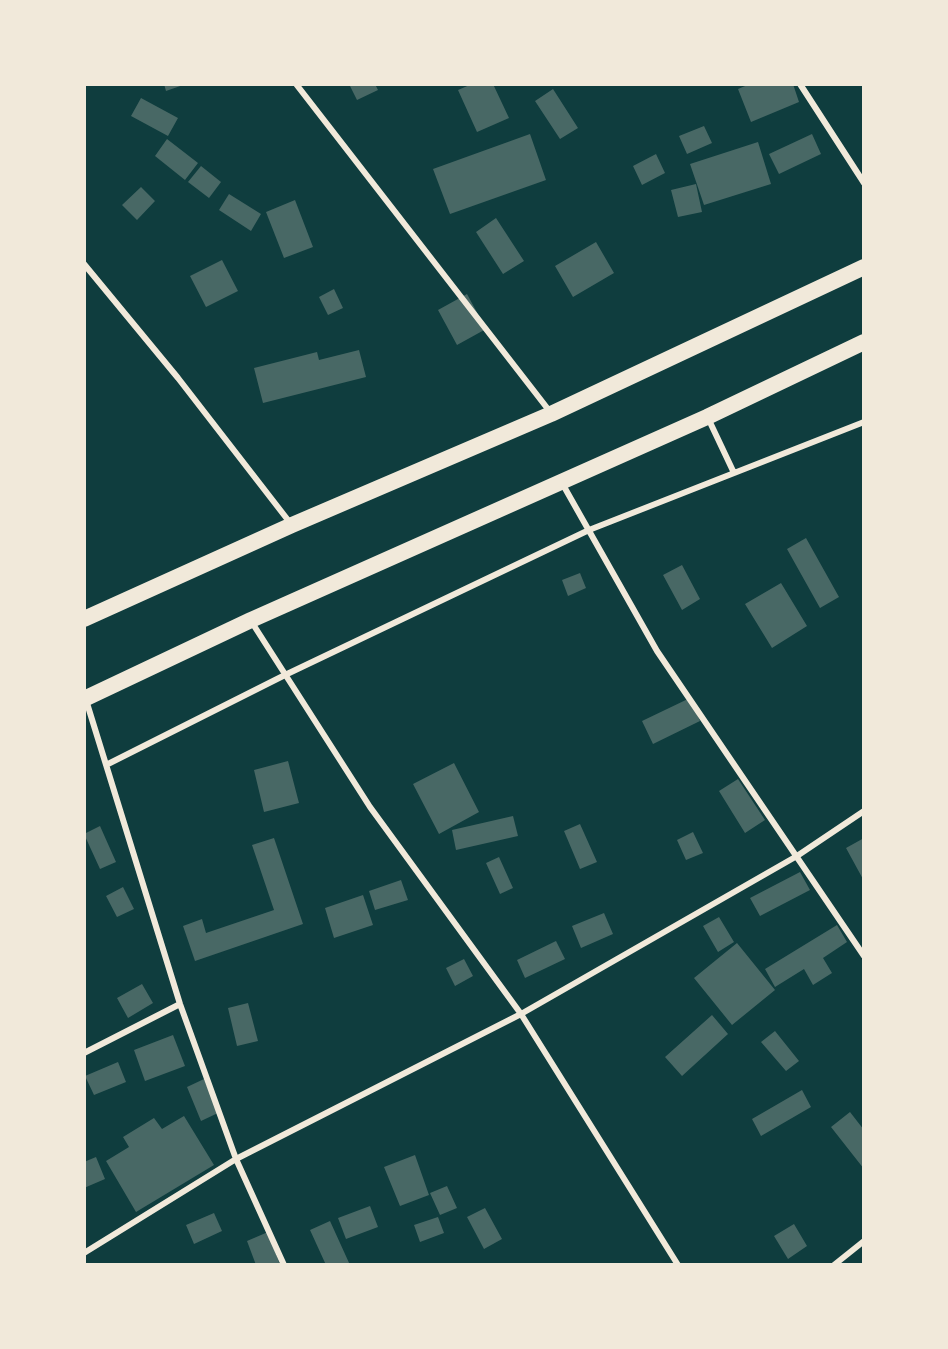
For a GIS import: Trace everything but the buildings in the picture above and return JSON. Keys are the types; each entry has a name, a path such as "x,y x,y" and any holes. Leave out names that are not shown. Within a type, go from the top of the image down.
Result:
{"highway":[{"path":"84,619 292,525 551,414 864,267"},
{"path":"84,697 251,620 562,483 864,342"}],"street":[{"path":"296,84 551,414"},
{"path":"800,84 864,183"},
{"path":"84,264 178,378 292,525"},
{"path":"707,417 734,473"},
{"path":"106,765 285,675 589,530 864,422"},
{"path":"562,483 657,651 864,956"},
{"path":"251,620 370,807 520,1014 678,1265"},
{"path":"84,697 180,1004 236,1159 284,1265"},
{"path":"84,1253 236,1159 520,1014 797,856 864,811"},
{"path":"84,1053 180,1004"},
{"path":"834,1265 864,1241"}]}
